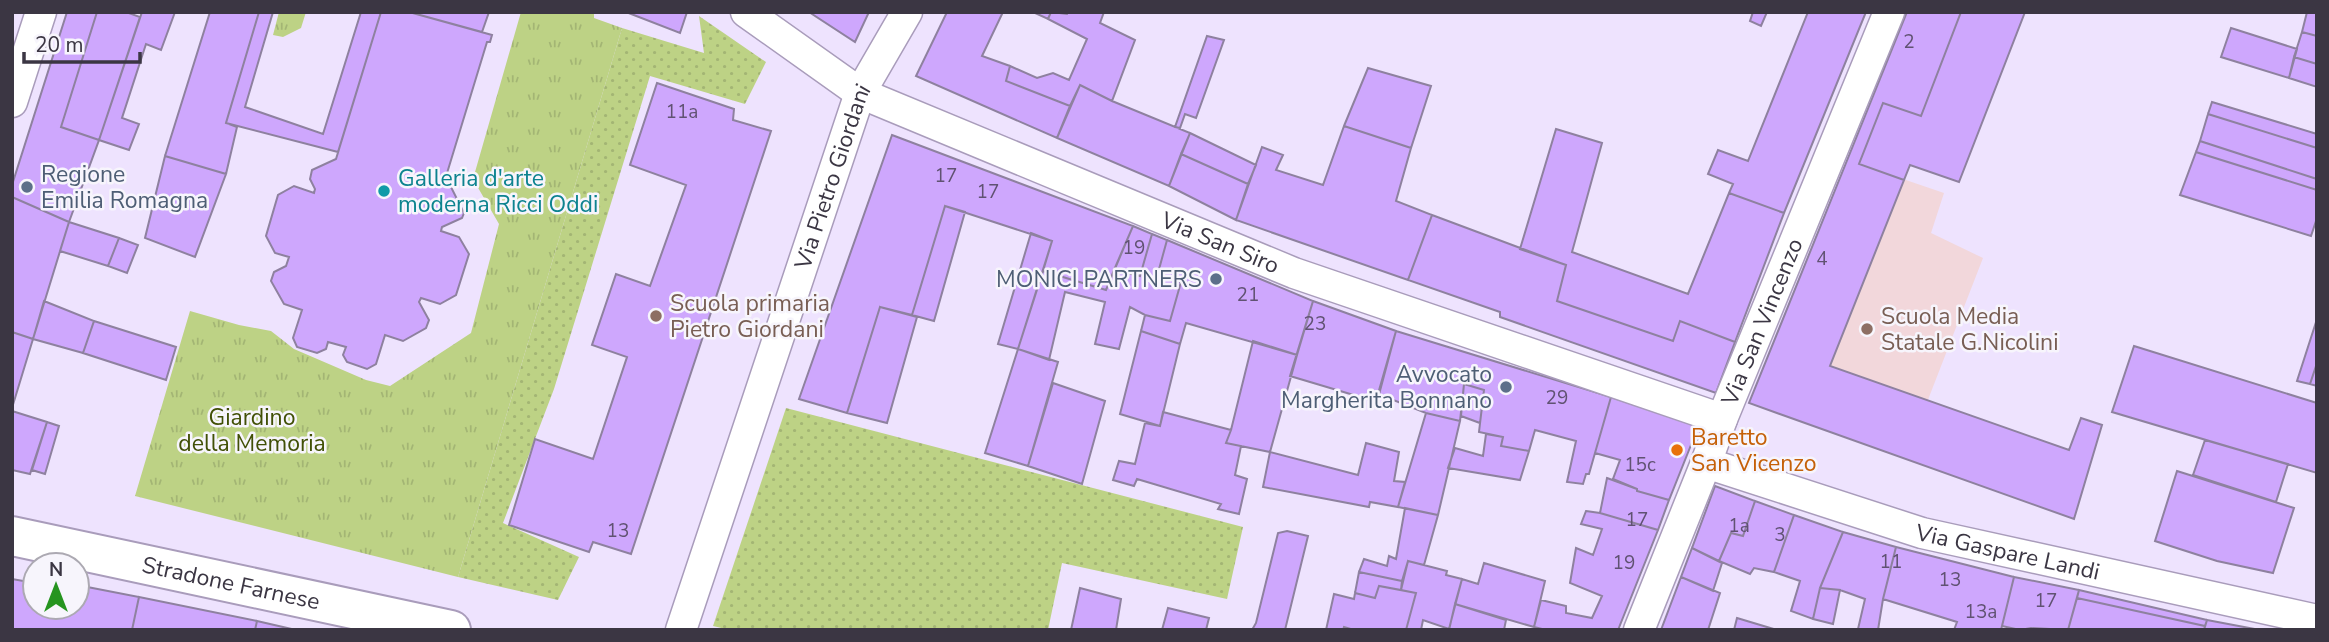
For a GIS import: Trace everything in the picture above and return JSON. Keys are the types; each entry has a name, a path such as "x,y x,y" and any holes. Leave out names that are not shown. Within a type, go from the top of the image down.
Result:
{"street":[{"path":"12,102 41,12"},
{"name":"Via San Siro","path":"746,12 860,93 1294,273 1722,419"},
{"name":"Via Pietro Giordani","path":"681,630 860,93 907,12"},
{"name":"Via San Vincenzo","path":"1639,630 1722,419 1889,12"},
{"name":"Via Gaspare Landi","path":"1706,463 1922,533 2317,620"},
{"name":"Stradone Farnese","path":"12,536 451,630"}],"shaded area":[{"name":"Scuola Media Statale G.Nicolini","path":"1847,160 1944,193 1931,233 1983,258 1905,459 1749,403"}],"green space":[{"path":"279,12 306,12 301,28 283,37 273,35"},
{"name":"Giardino della Memoria","path":"521,12 594,12 594,18 622,28 458,577 135,496 190,311 271,331 294,349 366,380 390,386 471,333 499,224 473,179"},
{"path":"699,16 766,62 745,104 650,76 554,389 503,523 579,557 558,600 458,577 622,28 704,53"},
{"path":"786,408 1243,527 1227,599 1062,563 1048,630 730,630 713,626"}],"building":[{"path":"67,12 97,12 61,127 99,140 69,222 12,197 12,185"},
{"path":"97,12 126,12 140,17 99,140 61,127"},
{"path":"142,12 175,12 161,50 146,44 122,118 139,124 129,150 99,140"},
{"path":"210,12 259,12 226,123 237,127 226,174 165,156"},
{"path":"259,12 273,12 245,107 323,134 361,12 381,12 338,152 226,123"},
{"name":"Galleria d'arte moderna Ricci Oddi","path":"381,12 409,12 492,35 490,42 487,42 444,183 450,185 464,213 462,218 442,227 441,231 459,237 469,254 456,295 440,304 421,298 419,302 429,320 426,328 403,341 385,335 376,364 367,369 347,362 343,355 346,347 328,342 326,349 317,353 297,347 293,338 302,310 284,304 271,281 274,272 286,266 289,257 275,253 266,236 278,195 294,186 314,193 310,179 312,170 336,159"},
{"path":"409,12 489,12 482,32"},
{"path":"626,12 687,12 680,33"},
{"path":"809,12 869,12 855,42"},
{"path":"947,12 1003,12 982,56 1010,66 1006,81 1070,106 1057,138 916,76"},
{"path":"1033,12 1051,12 1048,19"},
{"path":"1051,12 1104,12 1100,23 1135,40 1112,101 1080,85 1070,106 1006,81 1010,66 1037,78 1053,73 1069,80 1087,39 1048,19"},
{"path":"1753,12 1767,12 1761,26 1750,21"},
{"path":"1808,12 1866,12 1784,213 1729,193 1733,184 1708,174 1718,150 1748,161"},
{"path":"1907,12 1961,12 1921,116 1883,103 1859,164 1904,180 1830,366 2069,450 2081,418 2102,425 2074,519 1749,403"},
{"path":"1961,12 2025,12 1959,182 1910,165 1904,180 1859,164 1883,103 1921,116"},
{"path":"2307,12 2317,12 2317,36 2302,32"},
{"path":"2231,28 2297,49 2289,78 2221,57"},
{"path":"2302,32 2317,36 2317,64 2294,57"},
{"path":"1207,36 1224,40 1196,118 1185,114 1180,128 1175,127"},
{"path":"2294,57 2317,64 2317,87 2289,78"},
{"path":"1368,68 1431,86 1411,148 1344,126"},
{"name":"Scuola primaria Pietro Giordani","path":"657,83 734,109 733,120 771,131 631,554 593,542 589,552 509,525 535,439 593,459 627,357 592,345 616,274 650,286 686,185 630,165"},
{"path":"1080,85 1190,133 1169,186 1057,138"},
{"path":"2212,102 2317,134 2317,148 2208,114"},
{"path":"2208,114 2317,148 2317,179 2200,141"},
{"path":"1344,126 1411,148 1396,201 1432,215 1408,280 1236,220 1262,147 1283,155 1276,170 1323,185"},
{"path":"1556,129 1602,143 1572,252 1688,294 1729,193 1784,213 1735,342 1680,321 1673,341 1557,301 1566,265 1520,249"},
{"path":"1190,133 1256,165 1248,184 1181,154"},
{"path":"892,135 1133,226 1106,290 1043,271 1052,241 945,206 912,315 880,307 847,413 799,399"},
{"path":"2200,141 2317,179 2317,190 2196,152"},
{"path":"2196,152 2317,190 2317,218 2311,236 2180,195"},
{"path":"1181,154 1248,184 1236,220 1169,186"},
{"path":"165,156 226,174 195,257 145,238"},
{"path":"12,197 69,222 33,339 12,332"},
{"path":"945,206 965,212 934,321 912,315"},
{"path":"1432,215 1566,265 1557,301 1673,341 1680,321 1735,342 1716,393 1500,317 1500,312 1408,280"},
{"path":"69,222 119,238 108,266 60,251"},
{"path":"1133,226 1152,234 1140,276 1114,270"},
{"path":"1031,233 1052,241 1018,349 998,344"},
{"path":"1152,234 1167,240 1158,273 1181,282 1170,321 1145,315 1130,307 1119,349 1095,344 1105,302 1065,292 1049,360 1018,349 1043,271 1106,290 1114,270 1140,276"},
{"path":"119,238 138,245 127,273 108,266"},
{"path":"1167,240 1313,301 1297,355 1186,323 1180,344 1141,331 1145,315 1170,321 1181,282 1158,273"},
{"path":"44,301 94,321 83,353 33,339"},
{"path":"1313,301 1396,331 1377,402 1290,376"},
{"path":"880,307 917,317 887,423 847,413"},
{"path":"2317,319 2317,363 2310,384 2297,381"},
{"path":"94,321 176,347 166,380 83,353"},
{"path":"1141,331 1180,344 1160,426 1120,414"},
{"path":"1396,331 1611,397 1589,474 1586,474 1583,484 1567,482 1576,441 1535,430 1529,451 1501,446 1503,437 1479,432 1484,390 1464,384 1460,421 1426,413 1378,394"},
{"path":"12,332 33,339 12,408"},
{"path":"1253,341 1297,355 1270,452 1226,443"},
{"path":"2134,346 2317,403 2317,473 2112,412"},
{"path":"1018,349 1058,362 1028,466 985,453"},
{"path":"2317,363 2317,386 2310,384"},
{"path":"1053,383 1105,401 1082,484 1028,466"},
{"path":"1464,384 1484,390 1480,423 1461,416"},
{"path":"1611,397 1699,425 1669,500 1637,491 1613,479 1620,460 1595,453"},
{"path":"12,411 47,422 30,474 12,470"},
{"path":"1163,412 1231,430 1226,443 1241,446 1235,475 1247,479 1239,514 1218,509 1221,504 1137,479 1134,486 1113,480 1119,461 1135,464 1145,423 1160,426"},
{"path":"1426,413 1460,421 1438,515 1398,507"},
{"path":"47,422 59,426 45,474 32,470"},
{"path":"1486,434 1503,437 1501,446 1529,451 1520,480 1448,468 1455,448 1483,456"},
{"path":"2205,440 2288,464 2276,502 2193,475"},
{"path":"1366,443 1399,452 1394,481 1405,482 1398,507 1370,502 1369,507 1263,487 1270,452 1358,475"},
{"path":"2177,471 2294,508 2273,573 2217,561 2155,541"},
{"path":"1607,478 1637,491 1669,500 1658,530 1600,513"},
{"path":"1715,486 1755,501 1743,536 1731,533 1719,561 1692,548"},
{"path":"1755,501 1794,515 1774,572 1754,568 1750,574 1719,561 1731,533 1743,536"},
{"path":"1405,508 1438,515 1424,565 1408,561 1402,581 1359,572 1364,559 1387,566 1389,556 1396,559"},
{"path":"1586,511 1658,530 1618,630 1546,630 1534,627 1541,600 1566,606 1566,613 1592,618 1602,596 1570,583 1576,548 1593,555 1602,529 1581,524"},
{"path":"1794,515 1843,532 1820,588 1813,619 1791,611 1800,581 1774,572"},
{"path":"1287,531 1308,536 1285,630 1252,630 1278,533"},
{"path":"1843,532 1896,547 1878,630 1858,629 1865,599 1840,590 1820,588"},
{"path":"1896,547 2014,577 2001,630 1954,630 1957,622 1883,599"},
{"path":"1692,548 1722,563 1713,591 1681,577"},
{"path":"1408,561 1447,571 1446,575 1462,579 1449,629 1423,620 1421,630 1406,630 1416,593 1401,590"},
{"path":"1484,563 1545,581 1534,627 1455,604 1462,579 1478,584"},
{"path":"1359,572 1402,581 1401,590 1379,586 1375,598 1355,593"},
{"path":"1681,577 1720,593 1708,630 1661,630"},
{"path":"2014,577 2079,590 2068,630 2020,630 2002,626"},
{"path":"12,579 21,581 21,621 91,621 91,588 139,597 132,630 12,630"},
{"path":"1379,586 1416,593 1406,630 1354,630 1344,627 1343,630 1326,630 1334,594 1354,599 1355,593 1375,598"},
{"path":"1080,588 1121,599 1116,630 1071,630"},
{"path":"1820,588 1840,590 1833,624 1813,619"},
{"path":"2079,590 2207,620 2205,626 2077,598"},
{"path":"139,597 257,621 255,630 132,630"},
{"path":"2077,598 2205,626 2204,630 2068,630"},
{"path":"1455,604 1506,620 1504,630 1449,630"},
{"path":"1168,608 1209,618 1206,630 1162,630"},
{"path":"1737,618 1777,630 1734,630"},
{"path":"2207,620 2260,630 2204,630"},
{"path":"257,621 296,630 255,630"}],"place":[{"name":"Regione Emilia Romagna","path":"27,187"},
{"name":"Galleria d'arte moderna Ricci Oddi","path":"384,191"},
{"name":"MONICI PARTNERS","path":"1216,279"},
{"name":"Scuola primaria Pietro Giordani","path":"656,316"},
{"name":"Scuola Media Statale G.Nicolini","path":"1867,329"},
{"name":"Avvocato Margherita Bonnano","path":"1506,387"},
{"name":"Baretto San Vicenzo","path":"1677,450"}]}
